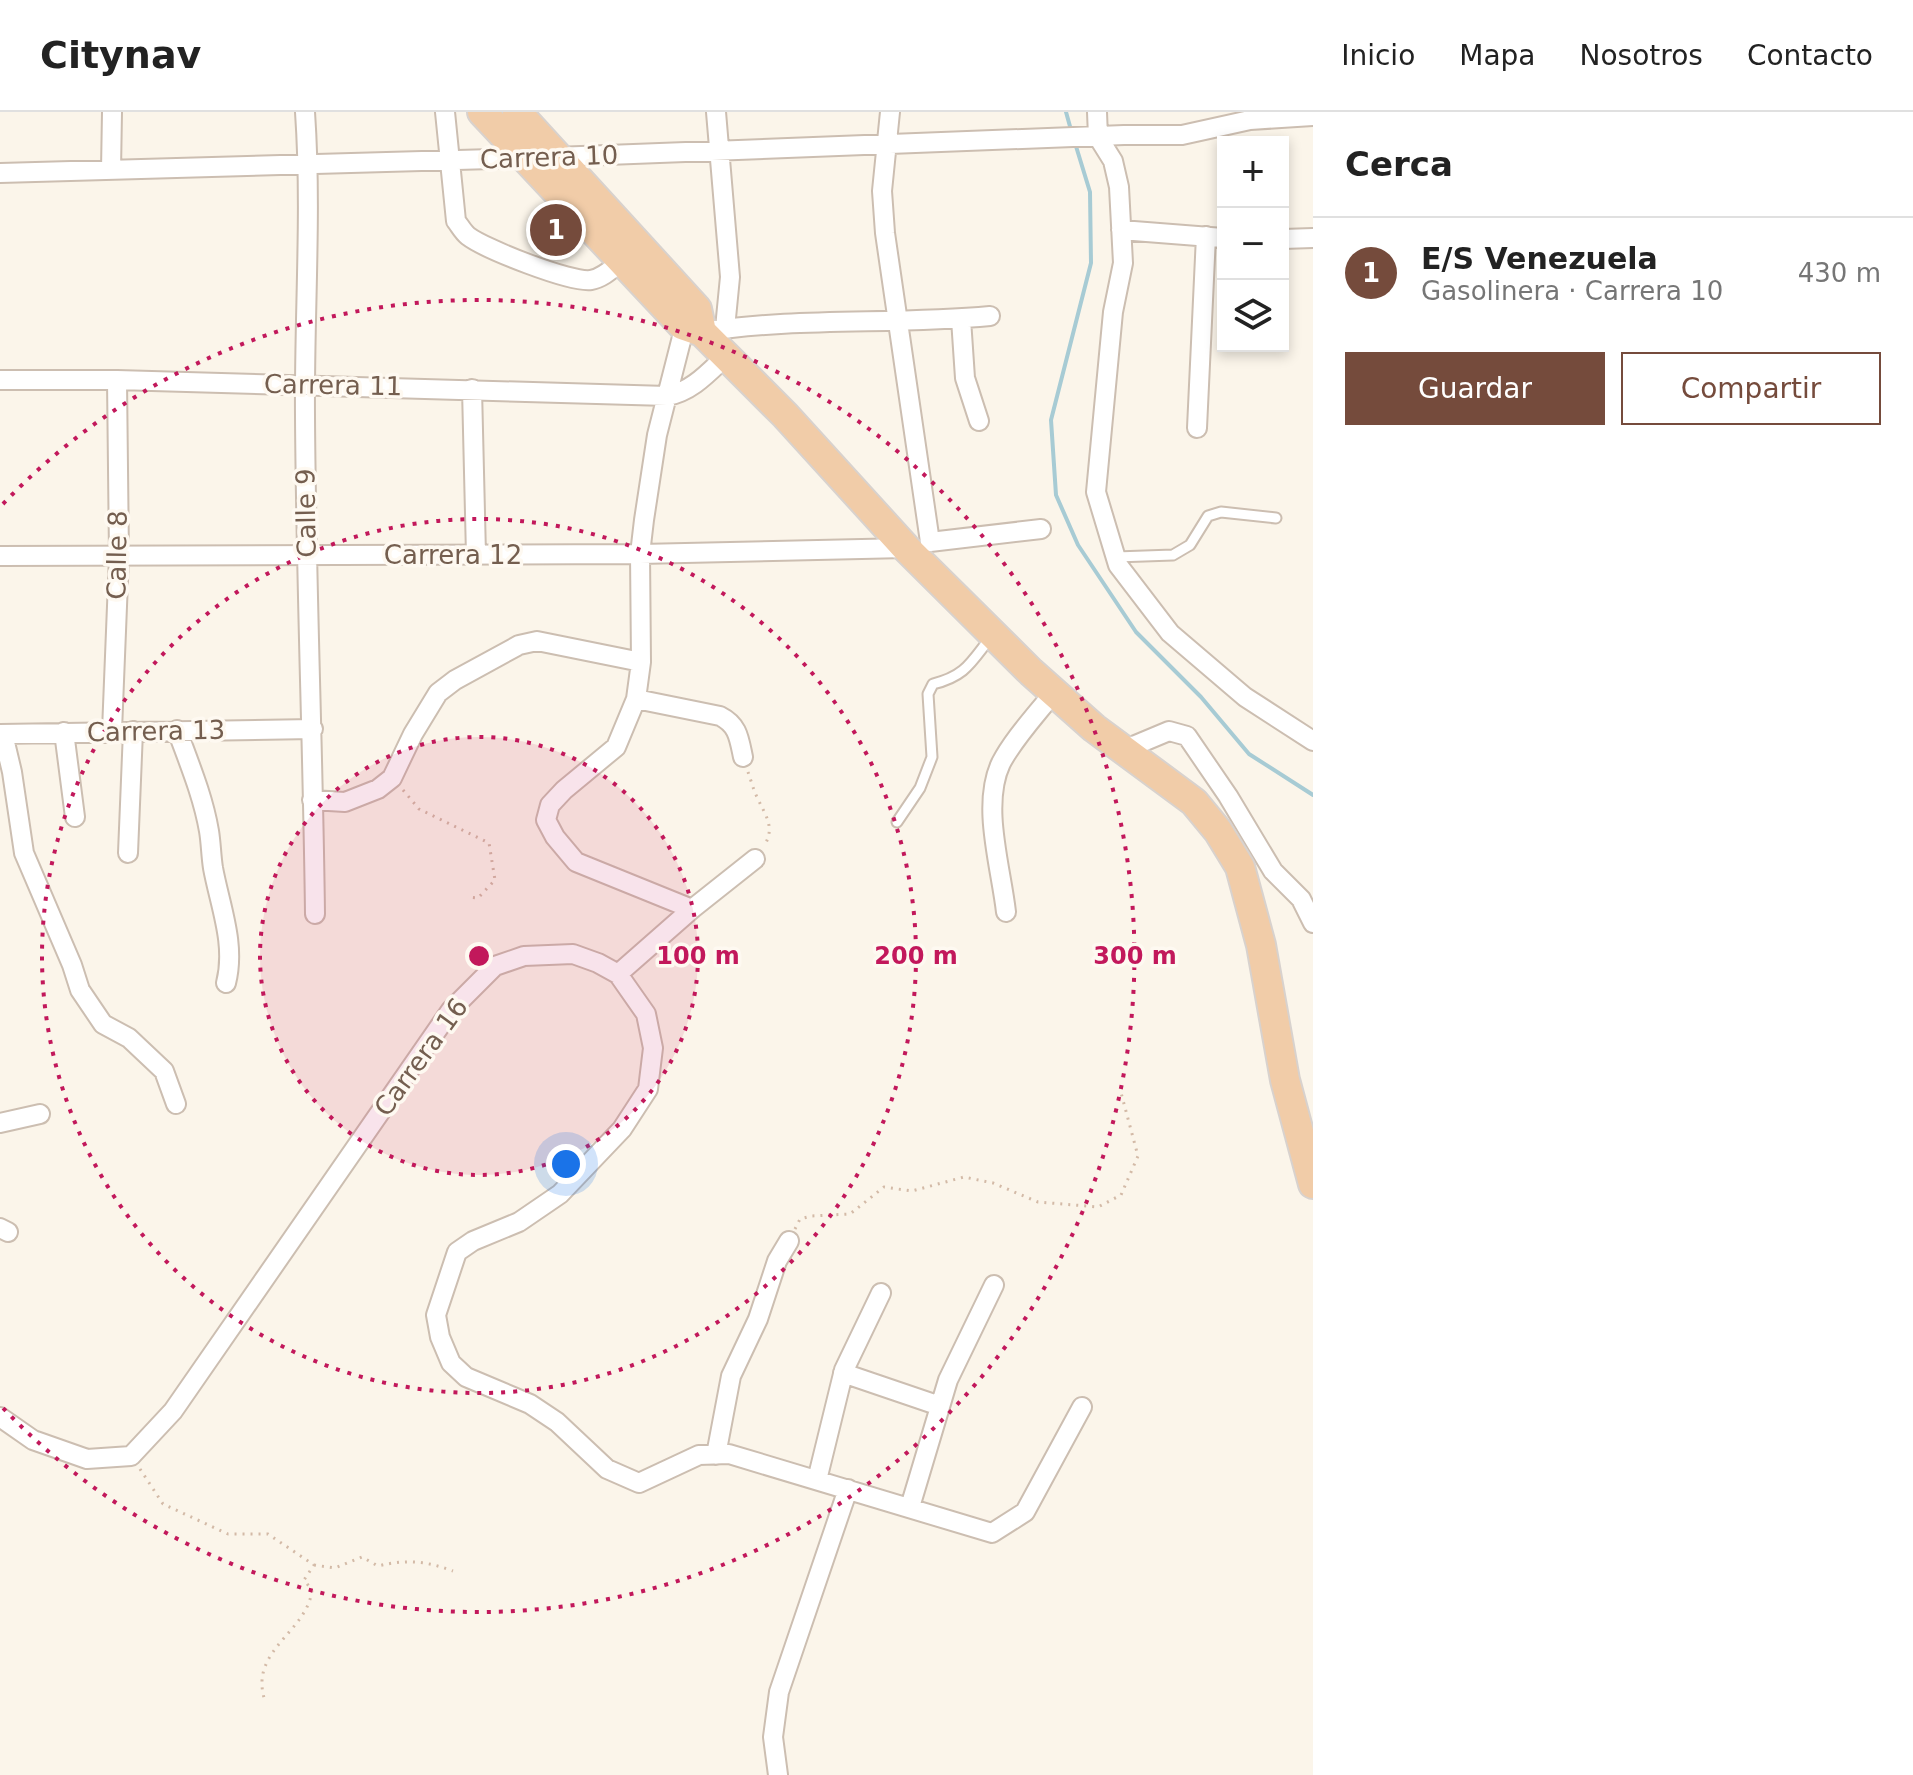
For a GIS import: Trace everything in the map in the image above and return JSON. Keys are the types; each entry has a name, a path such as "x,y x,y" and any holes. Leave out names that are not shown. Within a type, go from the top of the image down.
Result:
{"highway":[{"path":"482,112 622,261 703,328 725,357 917,549 993,634 1094,728 1194,802 1218,831 1240,867 1261,945 1285,1080 1313,1184"},
{"path":"517,112 697,309 703,328"}],"street":[{"path":"111,170 112,112"},
{"name":"Calle 9","path":"305,112 308,164 304,385 306,555 313,729 315,914"},
{"path":"445,112 456,221 466,234 485,246 522,261 588,281 603,276 622,261"},
{"path":"703,328 730,277 716,112"},
{"path":"890,112 882,191 885,233 899,322 917,549"},
{"path":"1097,112 1091,137 1113,161 1119,187 1123,263 1113,312 1096,492 1118,565 1170,633 1245,697 1313,741"},
{"name":"Carrera 10","path":"0,173 720,153 1182,135 1250,120 1313,116"},
{"path":"1121,230 1214,237 1197,428"},
{"path":"1289,239 1313,238"},
{"path":"692,909 576,862 555,837 546,820 550,805 564,790 616,747 636,699 641,662 640,554 657,435 682,337 703,328 752,324 899,322 990,316"},
{"path":"961,319 965,378 979,421"},
{"path":"667,396 693,386 725,357"},
{"name":"Carrera 11","path":"0,380 117,380 667,396"},
{"name":"Calle 8","path":"112,731 119,556 117,380"},
{"path":"472,389 476,555"},
{"name":"Carrera 12","path":"0,556 640,554 917,549 1041,529"},
{"path":"312,800 345,802 378,789 392,778 413,734 438,693 504,651 537,641 641,662"},
{"path":"1006,912 993,820 995,784 1002,761 1054,692"},
{"path":"636,699 720,716 737,730 743,757"},
{"name":"Carrera 13","path":"2,734 313,729"},
{"path":"177,730 195,779 208,829 212,865 229,939 231,964 226,983"},
{"path":"128,853 133,731"},
{"path":"1126,749 1169,731 1187,736 1273,871 1301,899 1313,923"},
{"path":"64,732 75,817"},
{"path":"2,734 12,772 24,853 80,990 103,1024 129,1038 164,1071 176,1104"},
{"path":"755,859 618,974 646,1014 653,1048 648,1089 622,1129 560,1194 519,1222 473,1241 457,1252 436,1315 440,1337 451,1363 466,1377 530,1404 557,1422 607,1469 639,1483 699,1455 729,1454 992,1533 1025,1512 1082,1407"},
{"name":"Carrera 16","path":"131,1456 173,1411 451,1010 495,966 524,956 573,954 618,974"},
{"path":"0,1123 40,1114"},
{"path":"716,1455 731,1376 758,1319 777,1261 789,1241"},
{"path":"910,1507 948,1380 994,1285"},
{"path":"817,1480 843,1373 881,1293"},
{"path":"843,1373 940,1406"},
{"path":"0,1417 33,1440 87,1459 131,1456"},
{"path":"778,1775 773,1737 779,1692 789,1655 848,1489"}],"lane":[{"path":"1116,557 1173,555 1190,545 1208,516 1221,512 1276,518"},
{"path":"897,822 920,788 932,757 928,694 933,684 953,679 965,671 993,634"}],"path":[{"path":"743,757 757,797 770,822 768,841 755,859"},
{"path":"392,778 419,809 489,843 495,880 478,898 467,897"},
{"path":"789,1241 800,1219 850,1214 884,1187 912,1191 964,1177 993,1183 1038,1202 1098,1207 1121,1195 1138,1156 1120,1089"},
{"path":"131,1456 163,1504 228,1534 268,1534 314,1565 335,1568 362,1557 378,1566 400,1560 424,1561 453,1571"},
{"path":"265,1701 261,1678 269,1657 311,1603 312,1590 304,1580 314,1565"}],"waterway":[{"path":"1066,112 1071,130"},
{"path":"1075,143 1090,192 1091,263 1051,420 1056,495 1078,545 1136,632 1201,697 1249,754 1313,795"}],"place":[{"name":"E/S Venezuela","path":"556,230"}]}
